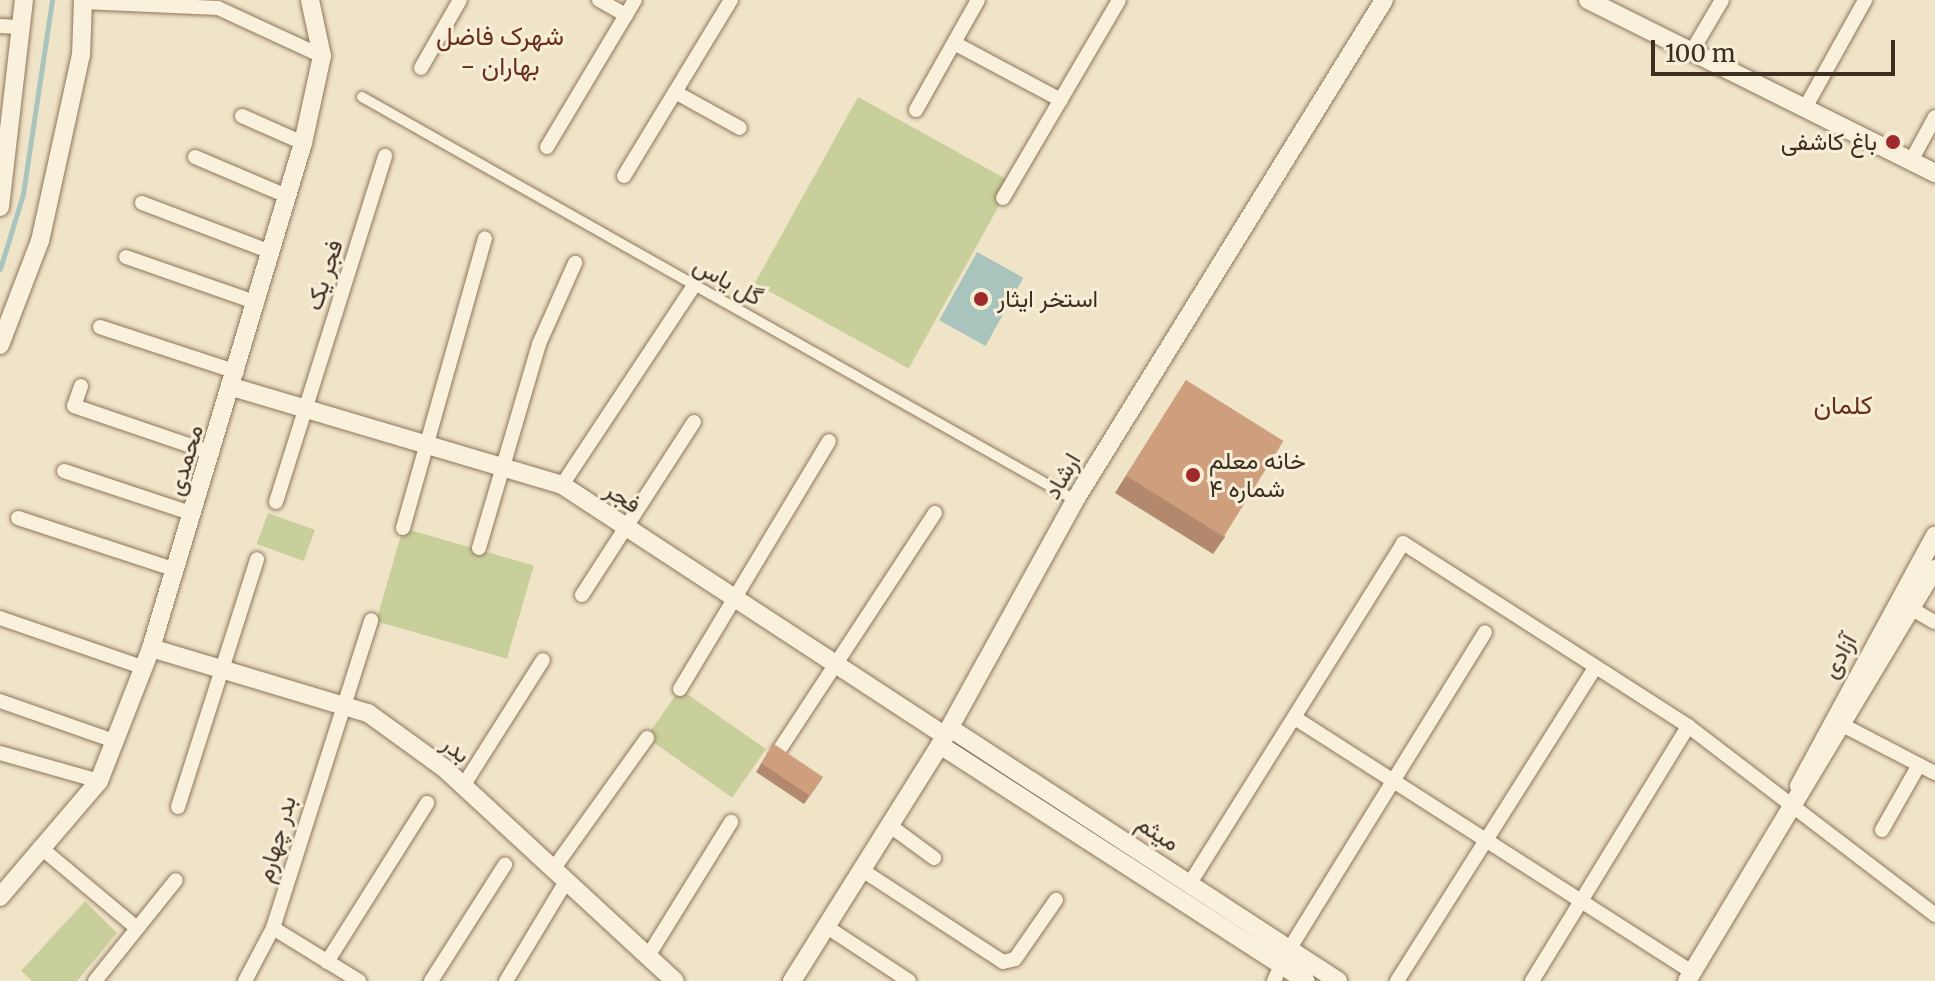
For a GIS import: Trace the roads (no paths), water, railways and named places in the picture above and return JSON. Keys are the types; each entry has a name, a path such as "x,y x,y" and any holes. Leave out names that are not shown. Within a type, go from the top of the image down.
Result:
{"street":[{"path":"0,207 24,0"},
{"name":"محمدی","path":"0,897 99,781 151,648 235,379 303,143 322,56 310,0"},
{"path":"421,68 460,0"},
{"path":"599,0 626,15"},
{"path":"547,147 635,0"},
{"path":"624,176 731,0"},
{"path":"916,110 956,44 978,0"},
{"path":"1003,198 1119,0"},
{"name":"ارشاد","path":"792,981 945,736 1075,500 1384,0"},
{"path":"1588,0 1935,173"},
{"path":"1692,51 1722,0"},
{"path":"1805,108 1865,0"},
{"path":"0,345 40,241 81,55 83,1 218,8 322,56"},
{"path":"0,26 22,27"},
{"path":"956,44 1061,100"},
{"path":"675,92 740,128"},
{"name":"گل یاس","path":"362,97 693,287 1075,500"},
{"path":"242,116 303,143"},
{"path":"1911,161 1935,117"},
{"name":"فجر یک","path":"276,502 385,156"},
{"path":"195,157 287,196"},
{"path":"142,203 271,252"},
{"path":"403,528 429,447 485,238"},
{"path":"126,257 257,303"},
{"path":"479,548 539,344 575,263"},
{"path":"562,485 693,287"},
{"path":"100,327 235,379"},
{"name":"فجر","path":"235,379 304,407 562,485 834,667 945,736"},
{"path":"81,386 74,406 212,453"},
{"path":"582,595 694,422"},
{"path":"680,689 829,441"},
{"path":"64,471 193,514"},
{"path":"778,752 935,513"},
{"path":"18,518 176,570"},
{"name":"آزادی","path":"1689,977 1905,604 1935,535"},
{"path":"1190,883 1403,543 1688,726 1935,915"},
{"path":"178,807 257,559"},
{"name":"آزادی","path":"1905,604 1935,569"},
{"path":"1905,604 1935,622"},
{"path":"0,618 144,668"},
{"name":"بدر چهارم","path":"245,981 273,928 339,704 371,620"},
{"path":"1282,965 1485,632"},
{"name":"بدر","path":"151,648 368,713 463,786 675,981"},
{"path":"463,786 543,660"},
{"path":"1397,981 1483,840 1595,668"},
{"path":"0,701 114,741"},
{"path":"1295,718 1689,977"},
{"path":"1838,723 1935,773"},
{"path":"1532,981 1688,726"},
{"name":"میثم","path":"945,736 970,741 1190,883 1282,965 1338,981"},
{"name":"میثم","path":"945,736 960,758 1306,981"},
{"path":"506,981 560,874 647,738"},
{"path":"960,758 960,745 970,741"},
{"path":"0,753 99,781"},
{"path":"1882,830 1919,765"},
{"path":"327,962 427,803"},
{"path":"648,956 731,822"},
{"path":"889,825 934,858"},
{"path":"40,847 137,928"},
{"path":"431,981 505,865"},
{"path":"862,870 1003,962 1015,959 1056,900"},
{"path":"95,981 176,880"},
{"path":"827,927 909,981"},
{"path":"273,928 358,981"}],"water":[{"name":"استخر ایثار","path":"977,252 1023,278 986,346 939,320"}],"waterway":[{"path":"0,269 23,194 52,0"}],"place":[{"name":"باغ کاشفی","path":"1893,142"},
{"name":"استخر ایثار","path":"981,299"},
{"name":"خانه معلم شماره ۴","path":"1193,475"}],"district":[{"name":"شهرک فاضل - بهاران","path":"500,51"},
{"name":"کلمان","path":"1843,405"}]}
